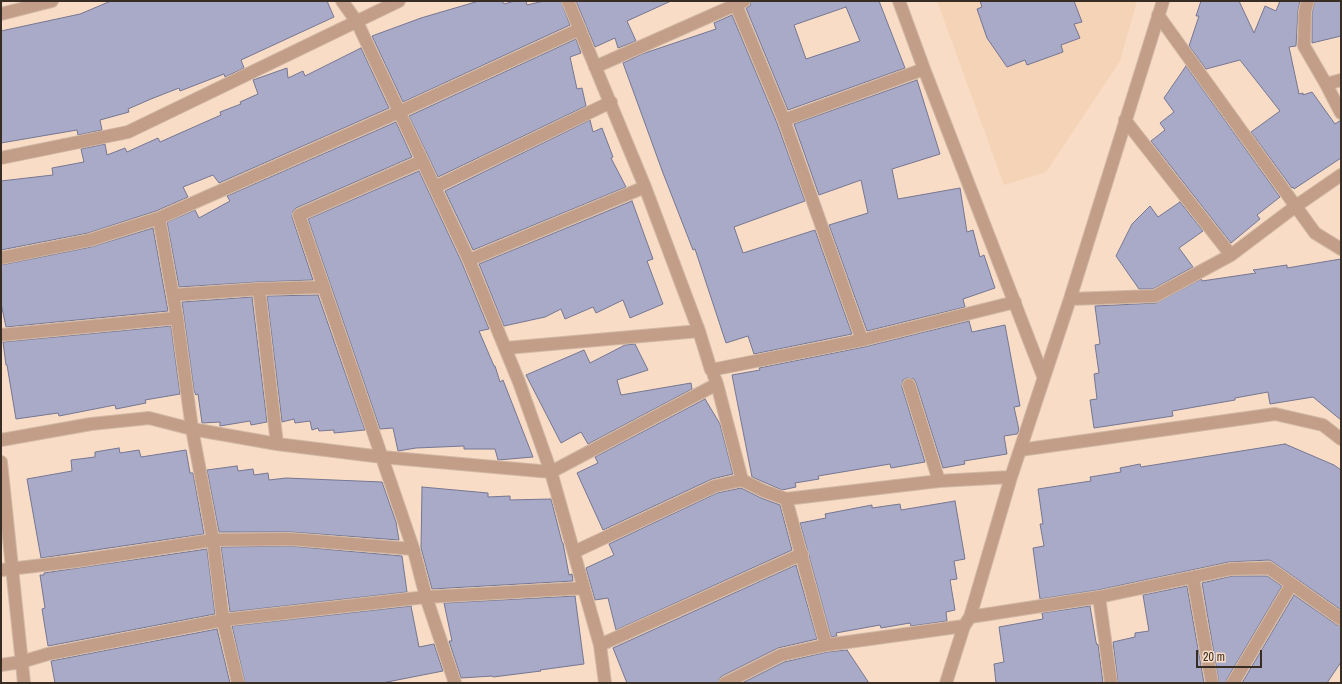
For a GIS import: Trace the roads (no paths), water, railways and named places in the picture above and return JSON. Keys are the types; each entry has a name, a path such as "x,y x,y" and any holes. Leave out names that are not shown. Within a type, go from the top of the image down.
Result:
{"street":[{"path":"1,14 52,1"},
{"path":"342,1 357,22 435,187 469,260 506,348 552,472 600,645 601,683"},
{"path":"1,158 128,132 399,1"},
{"path":"568,1 645,187 699,331 717,384 742,480"},
{"path":"899,1 1043,376"},
{"path":"946,683 967,622 1043,376 1070,299 1163,1"},
{"path":"1308,1 1305,11 1304,46 1341,113"},
{"path":"595,67 740,3 784,120 862,340"},
{"path":"1158,15 1315,233 1341,249"},
{"path":"1,258 90,240 159,218 399,112 580,29"},
{"path":"784,120 924,69"},
{"path":"1326,84 1341,80"},
{"path":"435,187 611,102"},
{"path":"1125,120 1231,255"},
{"path":"422,161 299,215 413,549 426,597 455,683"},
{"path":"1070,299 1155,296 1231,255 1296,206 1341,175"},
{"path":"469,260 645,187"},
{"path":"159,218 177,318 192,429 213,540 223,620 238,683"},
{"path":"173,296 260,289 324,287"},
{"path":"260,289 277,444"},
{"path":"711,370 862,340 1015,302"},
{"path":"1,335 177,318"},
{"path":"506,348 699,331"},
{"path":"1,440 91,424 149,418 192,429 277,444 382,457 552,472 717,384"},
{"path":"909,385 939,480"},
{"path":"1020,450 1275,414 1323,425 1341,439"},
{"path":"1,462 7,569 24,683"},
{"path":"574,552 715,486 742,480 764,491 786,499 939,480 1011,477"},
{"path":"786,499 826,645"},
{"path":"7,569 77,561 213,540 290,539 413,549"},
{"path":"600,645 802,554"},
{"path":"725,683 781,655 826,645 967,622 1099,597 1231,569 1269,568 1341,619"},
{"path":"1193,578 1212,683"},
{"path":"1233,683 1291,585"},
{"path":"1,665 21,662 48,654 223,620 426,597 584,588"},
{"path":"1099,597 1111,683"}]}
